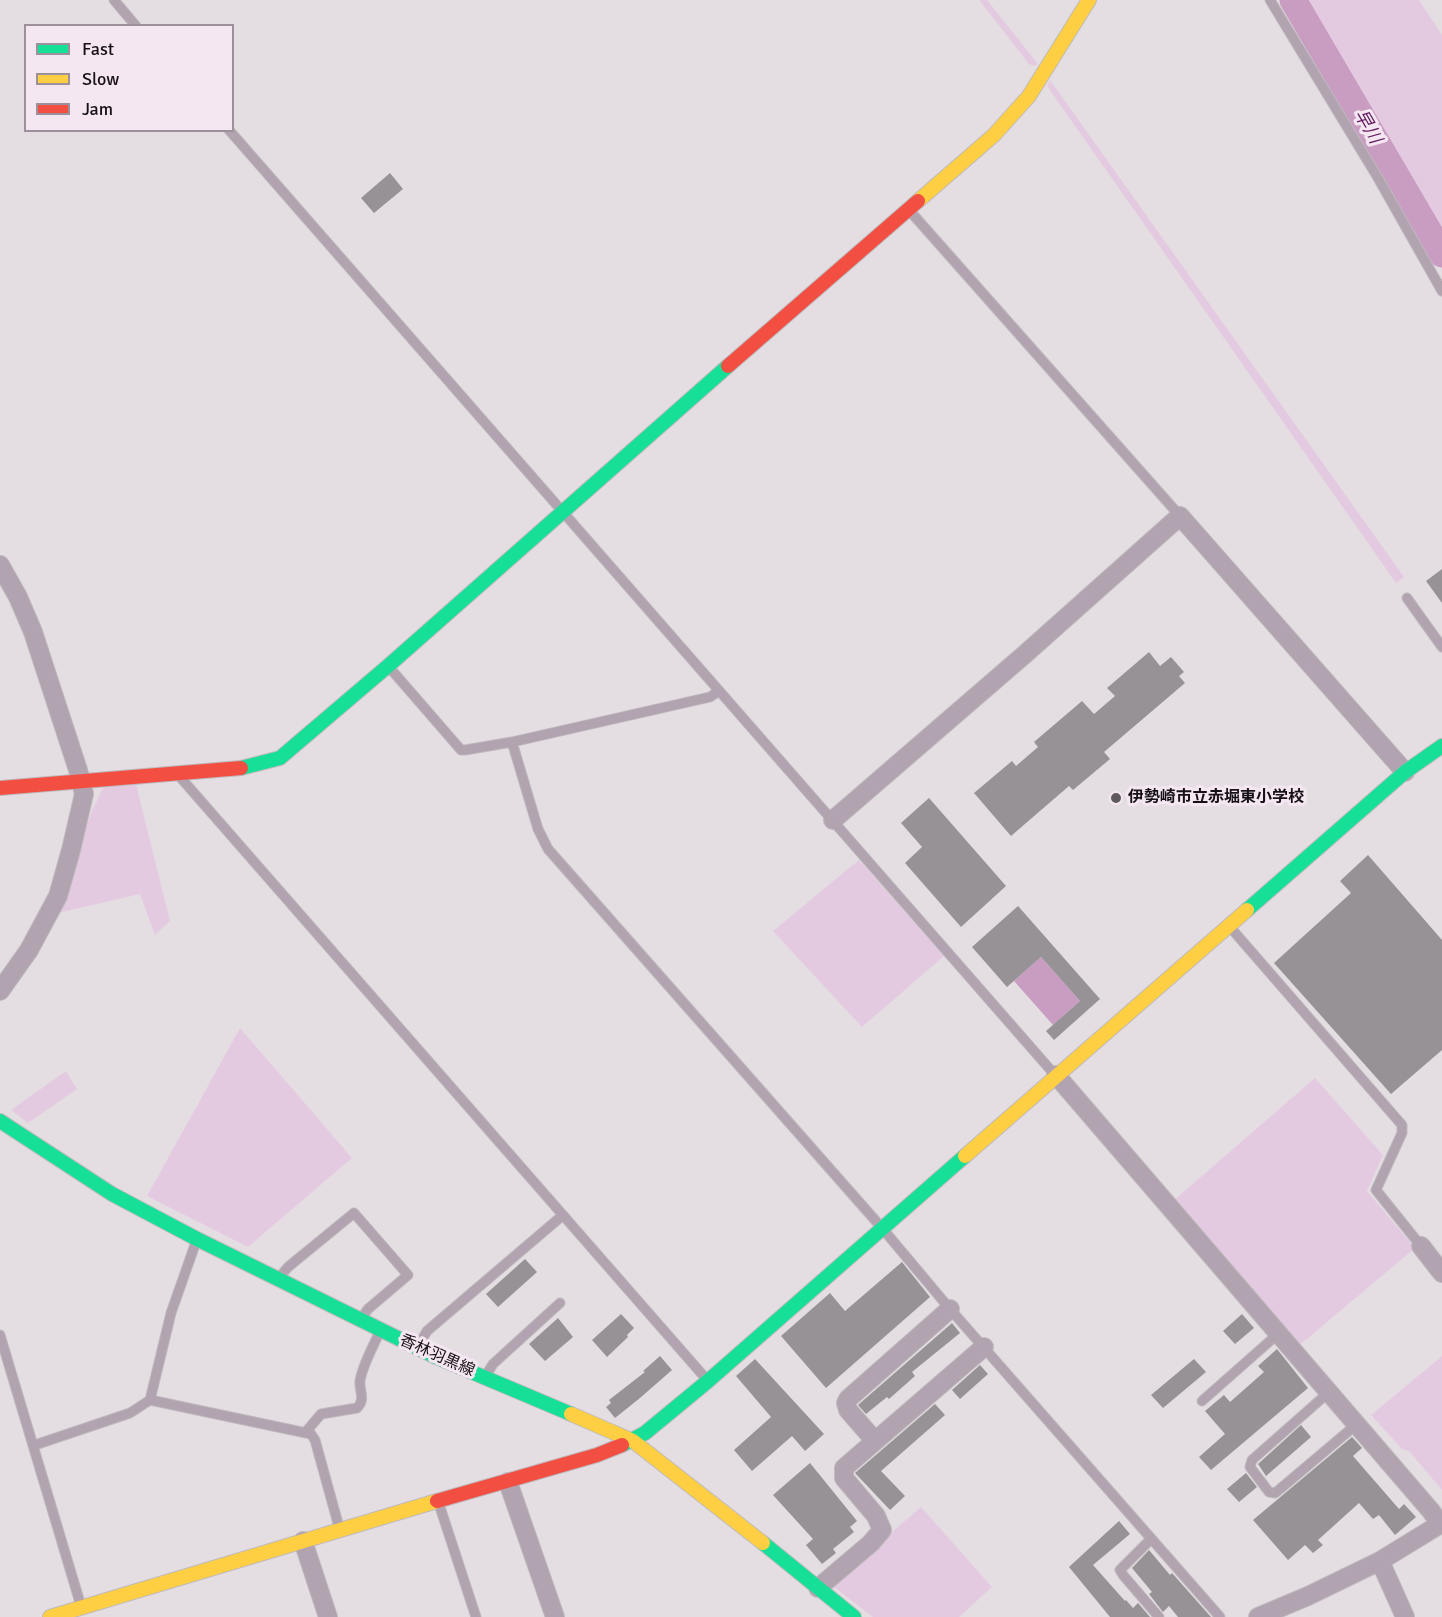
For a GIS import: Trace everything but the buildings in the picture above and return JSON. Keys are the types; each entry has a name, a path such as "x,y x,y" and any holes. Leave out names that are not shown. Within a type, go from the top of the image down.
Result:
{"street":[{"path":"0,788 247,768 280,758 388,666 1009,120 1037,83 1089,0"},
{"path":"833,820 1180,516 1405,772"},
{"path":"0,565 18,597 33,632 84,794 58,896 29,950 0,991"},
{"path":"50,1617 83,1612 339,1529 508,1482 597,1455 633,1441 708,1381 1405,772 1442,746"},
{"path":"1056,1075 1441,1524 1380,1562 1258,1617"},
{"name":"香林羽黒線","path":"0,1121 48,1155 112,1194 359,1321 417,1349 633,1441 738,1522 854,1617"},
{"path":"1421,1246 1442,1273"},
{"path":"875,1441 848,1410 846,1403 848,1399 950,1309"},
{"path":"818,1588 871,1543 882,1530 876,1516 843,1475 844,1468 984,1347"},
{"path":"508,1482 555,1617"},
{"path":"303,1541 328,1617"},
{"path":"1380,1562 1405,1617"}],"lane":[{"path":"114,0 134,24"},
{"path":"1270,0 1378,178 1442,291"},
{"path":"231,132 1056,1075"},
{"path":"908,208 1180,516"},
{"path":"1407,598 1442,647"},
{"path":"388,666 460,750 512,742 710,697 719,691"},
{"path":"512,742 538,829 548,849 1220,1617"},
{"path":"178,775 708,1381"},
{"path":"1228,925 1402,1125 1402,1133 1376,1190 1421,1246"},
{"path":"278,1280 288,1267 354,1213 408,1275 368,1309 359,1321"},
{"path":"417,1349 427,1332 563,1215"},
{"path":"34,1445 130,1413 150,1400 171,1313 197,1239"},
{"path":"485,1378 494,1364 560,1303"},
{"path":"305,1433 321,1414 357,1408 361,1404 360,1379 380,1331"},
{"path":"1202,1401 1279,1334"},
{"path":"0,1335 83,1612"},
{"path":"1329,1392 1252,1460 1250,1467 1269,1492 1275,1493 1280,1490 1357,1424"},
{"path":"150,1400 311,1434 315,1440 339,1529"},
{"path":"438,1501 476,1617"},
{"path":"1151,1539 1120,1570 1159,1617"}],"shaded area":[{"path":"979,0 987,0 1038,64 1034,66 1029,64"},
{"path":"1307,0 1419,0 1442,35 1442,227"},
{"path":"1050,80 1404,577 1396,583 1047,86"},
{"path":"136,784 170,921 155,935 140,894 58,913 91,813 104,786"},
{"path":"859,860 944,956 862,1027 773,931"},
{"path":"1041,957 1080,1001 1053,1025 1014,981"},
{"path":"240,1028 352,1158 248,1247 147,1196"},
{"path":"66,1071 77,1089 28,1123 11,1110"},
{"path":"1315,1078 1383,1155 1367,1191 1415,1248 1301,1344 1295,1340 1173,1201"},
{"path":"1442,1356 1442,1490 1409,1451 1402,1449 1371,1415"},
{"path":"921,1507 992,1587 959,1617 873,1617 834,1587 835,1581"}],"waterway":[{"name":"早川","path":"1293,0 1442,254"}],"traffic: fast":[{"path":"241,768 280,758 388,666 728,366"},
{"path":"1247,910 1405,772 1442,746"},
{"path":"0,1121 112,1194 197,1239 436,1357 571,1414"},
{"path":"622,1445 645,1433 708,1381 965,1156"},
{"path":"763,1543 854,1617"}],"traffic: slow":[{"path":"918,201 994,135 1029,96 1089,0"},
{"path":"965,1156 1247,910"},
{"path":"571,1414 633,1441 763,1543"},
{"path":"50,1617 437,1501"}],"traffic: jam":[{"path":"728,366 918,201"},
{"path":"0,788 241,768"},
{"path":"437,1501 597,1455 622,1445"}],"place":[{"name":"伊勢崎市立赤堀東小学校","path":"1116,798"}]}
